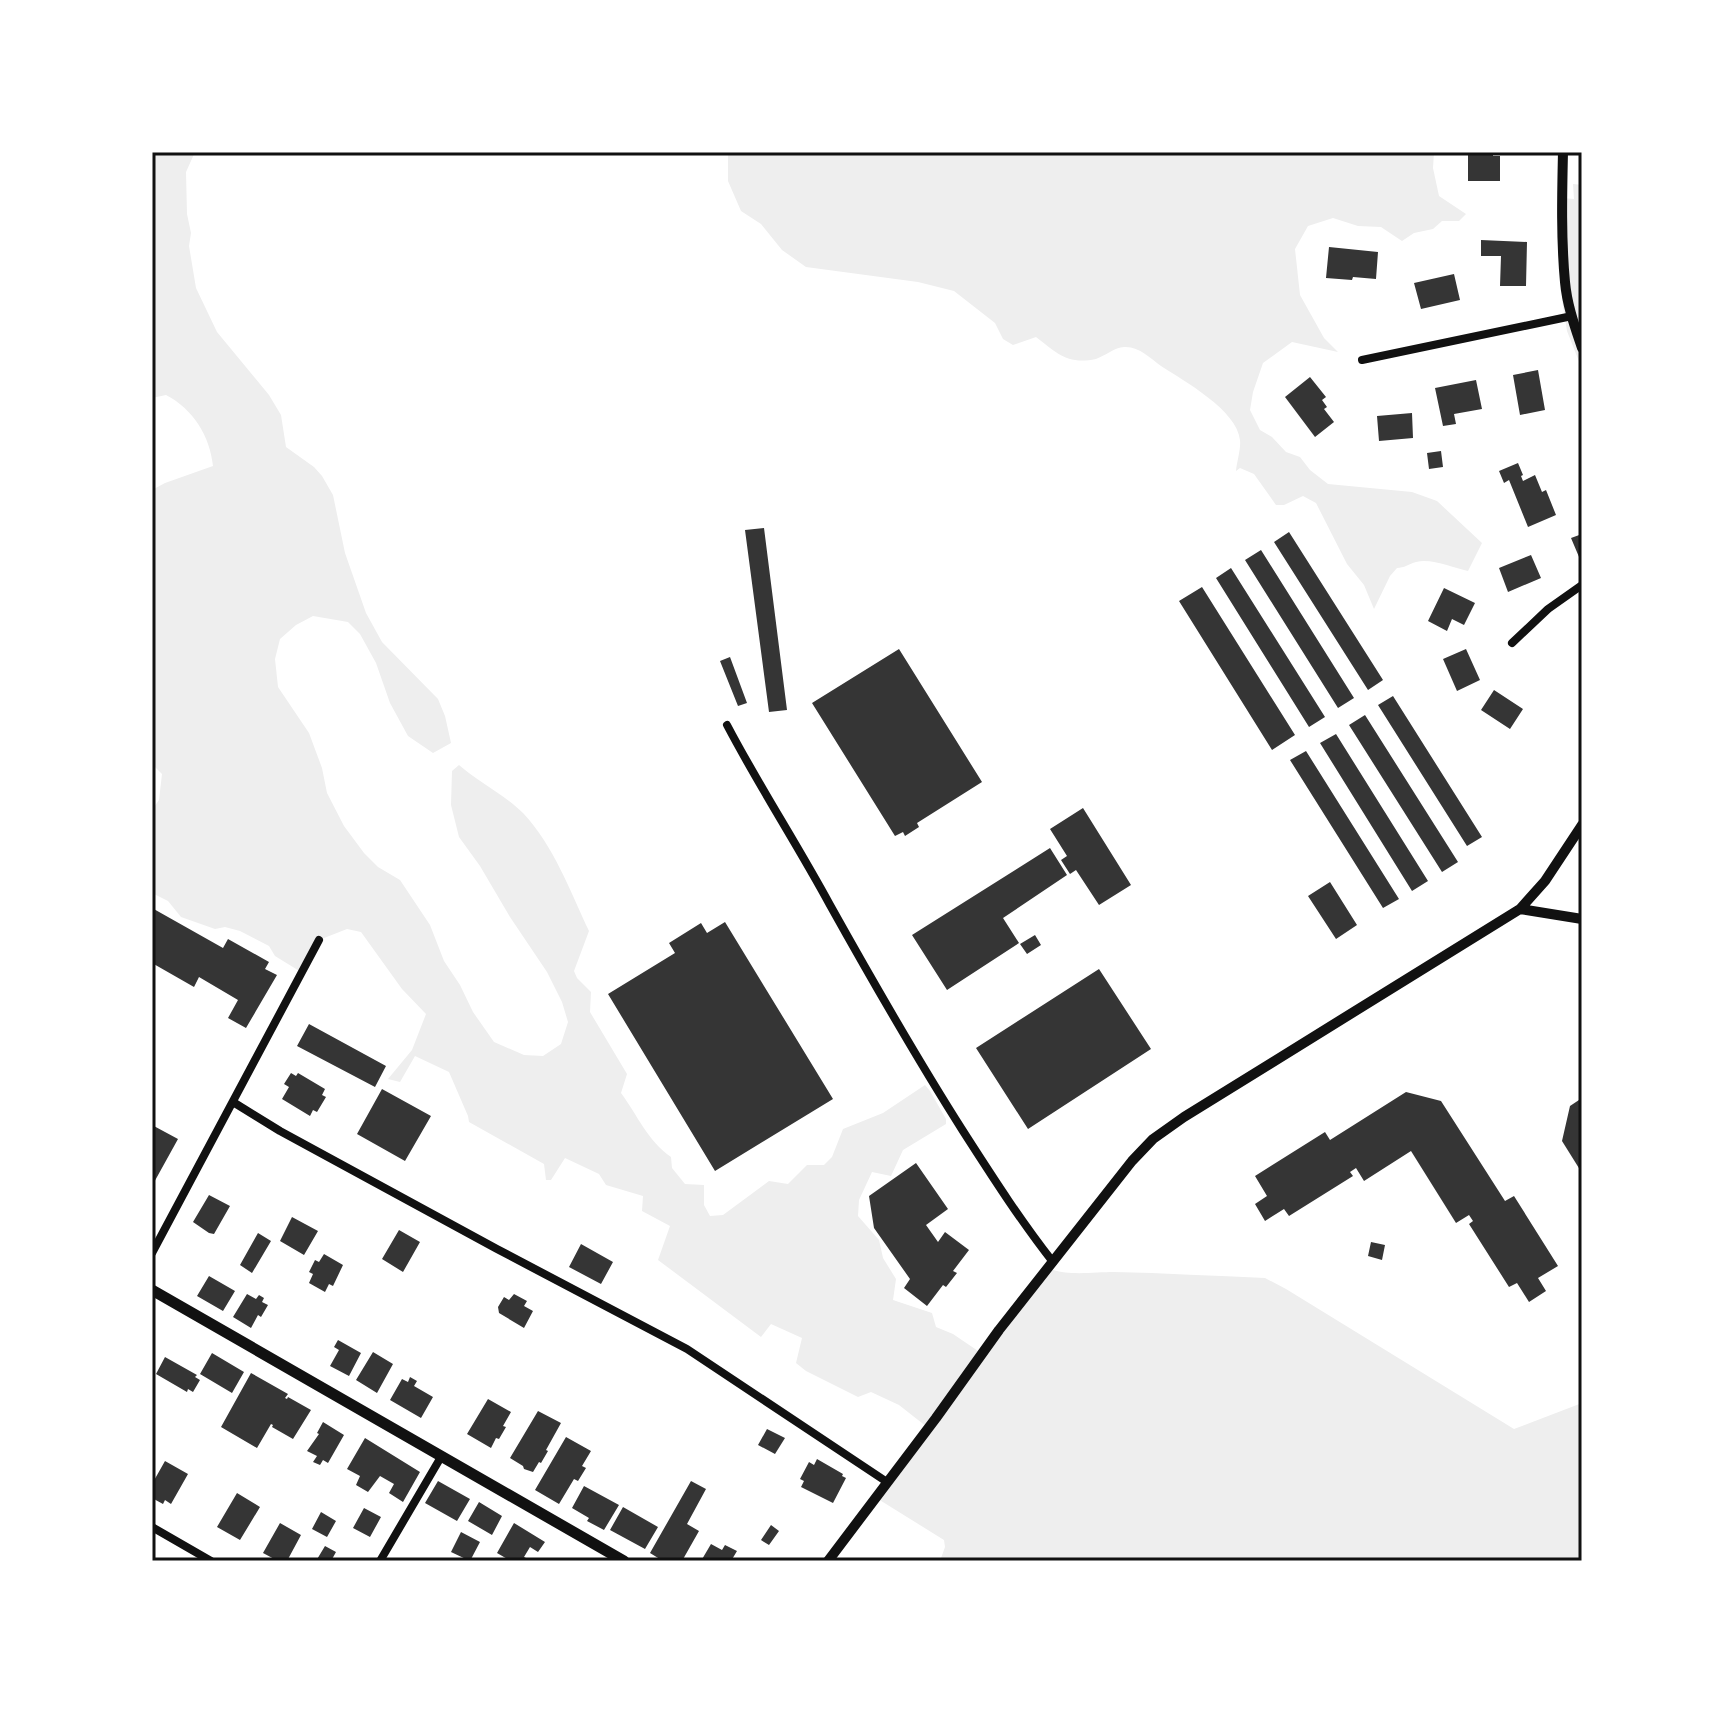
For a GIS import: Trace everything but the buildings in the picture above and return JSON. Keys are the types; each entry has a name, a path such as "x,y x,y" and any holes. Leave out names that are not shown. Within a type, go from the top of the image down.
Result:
{"main road":[{"path":"152,1290 624,1561"}],"street":[{"path":"1563,152 1565,284 1582,348"},
{"path":"1362,360 1572,316"},
{"path":"1512,643 1548,609 1582,585"},
{"path":"727,725 919,1062 1025,1226 1053,1262"},
{"path":"828,1561 999,1330 1132,1161 1153,1139 1520,909 1545,881 1582,825"},
{"path":"1520,909 1582,919"},
{"path":"152,1253 319,940"},
{"path":"233,1102 280,1131 687,1349 887,1482"},
{"path":"380,1561 441,1457"},
{"path":"152,1527 211,1561"}],"shaded area":[{"path":"152,152 195,152 186,172 187,214 191,233 189,246 196,288 217,332 269,395 281,415 286,447 314,467 333,495 345,553 366,613 382,642 438,699 451,743 433,753 408,736 390,703 376,663 360,634 348,622 313,616 280,639 275,659 278,687 309,733 327,793 344,826 378,867 400,880 430,925 444,961 494,1042 524,1055 543,1056 561,1044 568,1022 547,972 459,837 451,805 452,771 459,765 523,813 552,854 589,931 574,971 591,992 590,1012 627,1074 621,1093 649,1135 671,1157 672,1168 685,1184 704,1185 704,1205 710,1216 723,1215 769,1181 788,1184 807,1165 824,1165 832,1157 843,1129 883,1113 925,1085 946,1124 903,1150 891,1176 872,1172 859,1200 858,1216 879,1240 883,1258 896,1279 893,1300 932,1313 936,1327 953,1334 981,1353 1051,1269 1073,1273 1133,1272 1265,1278 1514,1429 1582,1403 1582,1561 940,1561 944,1540 878,1499 927,1427 899,1405 871,1392 858,1397 806,1371 796,1363 802,1338 771,1324 761,1337 658,1260 670,1226 642,1211 643,1196 606,1185 599,1174 565,1158 551,1180 546,1180 544,1164 469,1122 449,1072 415,1056 400,1082 388,1079 412,1050 426,1014 402,989 361,932 347,929 319,940 301,972 275,956 269,946 240,931 225,927 215,929 181,917 168,901 152,893 152,810 159,800 162,774 152,764 152,490 213,466 204,434 192,416 166,395 152,398"},
{"path":"728,152 1434,152 1433,168 1439,196 1466,214 1459,221 1442,221 1433,229 1414,233 1402,241 1381,227 1358,226 1333,218 1308,226 1295,249 1300,295 1324,338 1338,352 1292,342 1263,363 1250,410 1260,430 1272,437 1286,452 1300,457 1310,470 1328,484 1412,492 1437,501 1482,543 1468,571 1429,561 1397,568 1374,609 1364,585 1347,564 1316,503 1303,496 1284,505 1276,505 1254,474 1240,468 1236,471 1240,444 1237,429 1220,407 1195,388 1135,348 1117,348 1096,359 1077,360 1063,356 1036,337 1013,345 1003,339 995,323 954,291 918,282 806,267 782,250 761,224 741,211 728,181"},
{"path":"1573,184 1582,185 1582,369 1567,331 1562,300 1562,198 1574,199"}]}
